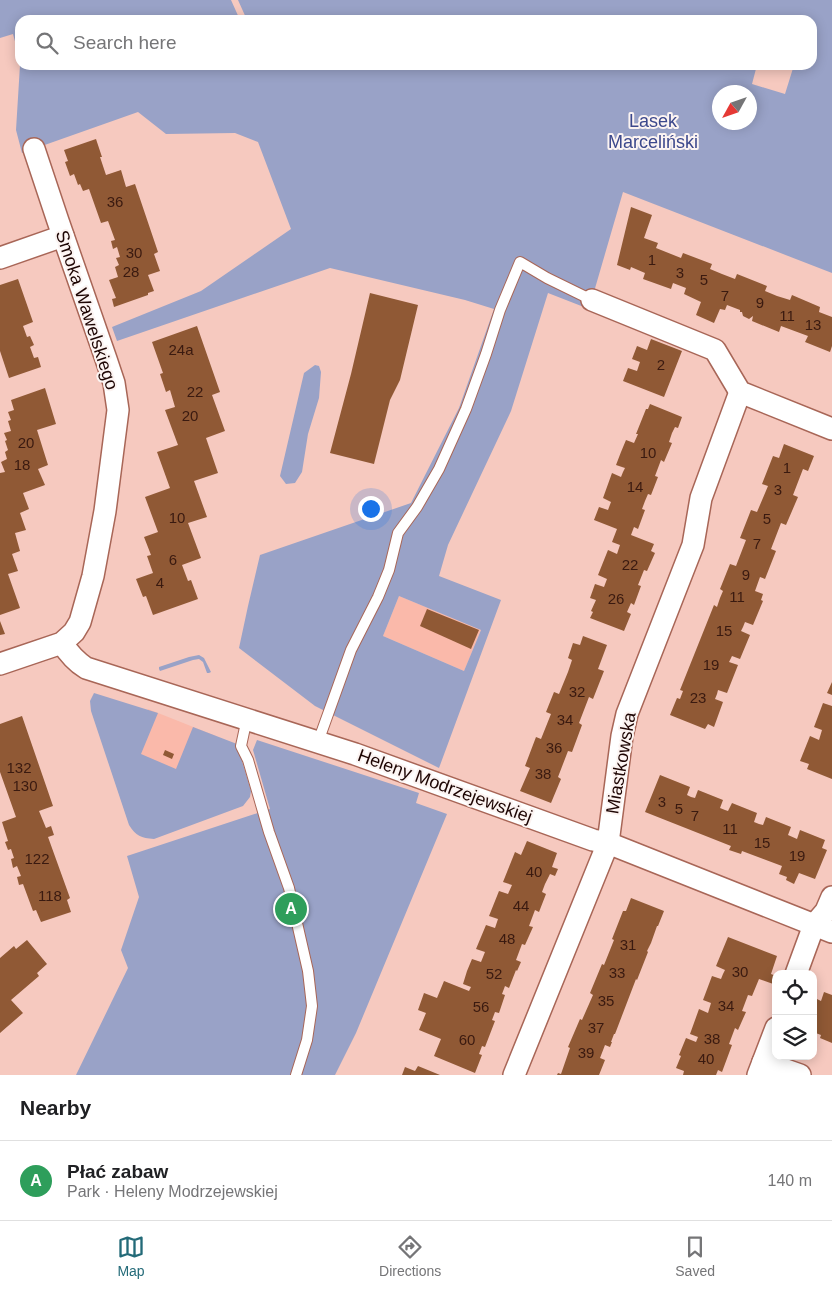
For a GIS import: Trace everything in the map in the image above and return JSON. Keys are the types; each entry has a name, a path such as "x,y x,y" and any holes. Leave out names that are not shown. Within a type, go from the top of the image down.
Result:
{"street":[{"name":"Smoka Wawelskiego","path":"34,149 114,383 118,410 105,511 93,576 80,622 74,632 62,643"},
{"path":"0,258 63,236"},
{"path":"592,300 715,350 740,392 832,429"},
{"name":"Miastkowska","path":"514,1075 608,843 622,736 627,714 693,545 701,498 740,392"},
{"path":"0,664 62,643"},
{"name":"Heleny Modrzejewskiej","path":"62,643 70,656 86,668 355,754 593,840 608,843 823,928"},
{"path":"798,970 823,928 826,911 832,897"},
{"path":"772,1039 761,1068 800,1075"}],"lane":[{"path":"318,742 351,650 378,597 389,570 398,533 418,507 466,409 500,310 520,262 547,278 592,300"},
{"path":"247,718 241,746 248,760 269,832 289,888 308,971 312,1006 307,1040 296,1075"}],"shaded area":[{"path":"399,596 481,630 464,671 383,636"},
{"path":"148,709 216,736 190,800 123,773"}],"green space":[{"path":"0,0 231,0 238,15 15,15 15,41 13,34 0,38"},
{"name":"Lasek Marceliński","path":"238,0 832,0 832,273 623,192 589,309 548,293 511,411 448,545 439,576 501,600 439,768 315,706 239,648 260,555 411,503 459,408 494,309 465,300 330,268 117,341 112,327 201,291 291,229 258,142 235,133 166,134 138,112 22,153 16,130 20,70 756,70 752,84 755,85 712,85 712,130 757,130 757,86 785,94 792,70 817,70 817,15 245,15","holes":["399,596 481,630 464,671 383,636"]},
{"path":"315,365 319,366 321,372 319,398 308,434 302,472 295,483 286,484 280,476 304,373"},
{"path":"199,655 204,658 211,672 207,673 203,662 199,659 160,671 159,669 159,667"},
{"path":"94,693 158,713 141,754 176,769 193,727 237,744 251,791 250,797 243,806 154,839 142,837 134,832 129,825 91,711 90,701"},
{"path":"257,740 419,793 416,803 447,814 356,1033 335,1075 76,1075 128,968 121,950 139,897 127,856 270,809 253,750"}],"building":[{"path":"96,139 106,175 121,170 126,187 135,184 158,252 154,254 160,271 148,275 154,291 114,307 112,299 116,298 109,280 118,277 115,267 119,265 116,258 120,257 117,247 113,249 111,241 115,240 108,221 101,223 89,189 83,191 80,184 78,185 74,174 70,176 65,162 68,161 64,150"},
{"path":"631,207 652,215 644,238 658,243 656,248 681,258 683,253 712,264 710,269 722,274 735,279 737,274 767,286 765,291 777,296 790,300 792,295 820,307 819,312 832,317 832,346 830,352 805,342 808,336 781,326 779,332 752,321 753,316 749,319 743,316 740,310 727,305 725,310 720,309 714,323 696,315 701,302 684,294 686,288 673,283 671,289 643,279 645,273 631,267 630,270 617,265"},
{"path":"18,279 33,322 23,326 27,337 30,336 34,345 30,347 34,358 38,357 41,367 9,378 0,351 0,285"},
{"path":"370,293 418,305 400,380 390,400 374,464 330,453"},
{"path":"197,326 220,392 212,395 225,431 206,438 218,473 194,481 207,517 188,523 201,558 182,565 188,581 191,580 198,599 153,615 146,596 143,597 136,579 153,573 147,556 151,555 144,537 158,532 145,497 170,488 157,452 178,445 165,410 175,407 170,390 166,392 160,374 163,373 152,342"},
{"path":"651,339 682,351 664,397 623,381 628,368 637,371 640,362 632,359 637,346 647,350"},
{"path":"45,388 56,424 37,430 48,465 38,469 45,485 23,493 29,509 20,513 26,530 15,533 20,551 12,554 18,571 8,574 20,608 0,615 0,473 5,472 1,462 7,459 5,452 8,450 4,433 11,431 8,421 11,420 8,412 14,410 11,400"},
{"path":"650,404 682,417 678,428 675,427 672,433 669,442 672,443 664,462 661,460 655,476 658,477 651,495 648,494 642,509 645,510 638,529 634,527 631,535 654,544 651,551 655,553 647,571 644,570 638,585 641,586 634,605 631,603 627,612 631,614 624,631 590,618 596,600 590,598 595,584 604,587 607,579 598,575 608,550 617,554 620,545 612,542 617,529 594,520 599,507 608,510 611,502 603,498 612,473 621,477 625,468 616,465 621,452 626,440 634,443 646,409 648,409"},
{"path":"784,444 814,456 808,471 803,469 793,495 798,497 786,525 781,523 771,549 776,551 765,579 760,577 755,591 763,594 761,600 763,601 753,625 745,622 741,631 750,635 740,659 732,656 729,662 738,665 727,693 718,690 715,699 723,702 714,727 708,724 705,729 670,715 677,698 680,699 683,691 680,690 714,605 717,607 723,591 720,589 730,564 736,566 746,540 740,538 751,510 757,512 768,486 762,484 773,456 779,458"},
{"path":"427,609 479,630 471,649 420,626"},
{"path":"0,621 5,634 0,635"},
{"path":"583,636 607,645 598,669 604,671 593,699 589,697 579,723 582,725 572,752 568,751 558,777 561,779 551,803 520,791 530,768 525,766 536,737 541,739 551,714 546,712 554,692 559,694 568,672 572,660 568,658 573,643 580,645"},
{"path":"832,682 832,695 827,693"},
{"path":"823,703 832,706 832,779 807,769 809,764 800,761 810,736 819,740 822,730 814,727"},
{"path":"22,716 53,806 39,811 46,828 51,826 54,835 48,837 70,898 67,900 71,912 41,922 36,910 33,911 23,884 19,885 17,877 21,876 17,866 13,868 11,859 14,858 11,849 8,850 5,842 8,841 2,822 16,817 0,772 0,724"},
{"path":"165,750 174,754 172,759 163,755"},
{"path":"660,775 690,787 687,795 691,797 695,798 698,790 723,800 720,808 725,810 728,811 732,803 757,813 754,822 759,824 763,825 766,817 791,827 788,835 797,839 800,830 825,840 822,848 827,850 815,879 799,873 794,884 786,880 787,877 779,874 782,866 742,851 741,854 729,850 731,846 645,812"},
{"path":"527,841 557,853 552,867 558,869 555,876 550,874 545,884 542,892 546,894 539,912 535,910 529,926 533,927 525,945 522,944 516,960 521,962 509,988 505,986 502,994 505,995 499,1013 495,1012 492,1020 495,1021 485,1047 482,1046 479,1054 482,1055 475,1073 434,1056 441,1039 419,1030 426,1013 418,1010 424,993 437,998 444,981 469,991 471,987 463,984 467,971 472,959 481,962 485,952 476,949 486,925 495,928 498,919 489,916 499,891 508,894 512,885 503,882 515,852 521,855"},
{"path":"631,898 664,911 610,1047 605,1045 600,1058 605,1060 599,1075 557,1075 558,1073 561,1074 570,1048 568,1047 593,995 590,993 602,964 604,965 623,911 626,911"},
{"path":"728,937 777,956 771,974 772,984 759,979 752,996 748,995 742,1011 746,1012 738,1030 735,1028 729,1044 732,1045 722,1072 718,1070 716,1075 683,1075 684,1071 676,1068 681,1056 679,1055 686,1038 696,1042 698,1037 690,1034 699,1009 708,1013 711,1003 703,1000 712,976 721,979 725,970 716,966"},
{"path":"27,940 47,964 37,973 39,976 11,1000 23,1013 0,1033 0,958 14,946 16,949"},
{"path":"824,992 832,995 832,1043 820,1038 821,1035 817,1034 817,999 821,1001"},
{"path":"418,1066 440,1075 402,1075 405,1067 415,1071"}],"place":[{"name":"Płać zabaw","path":"291,909"}]}
